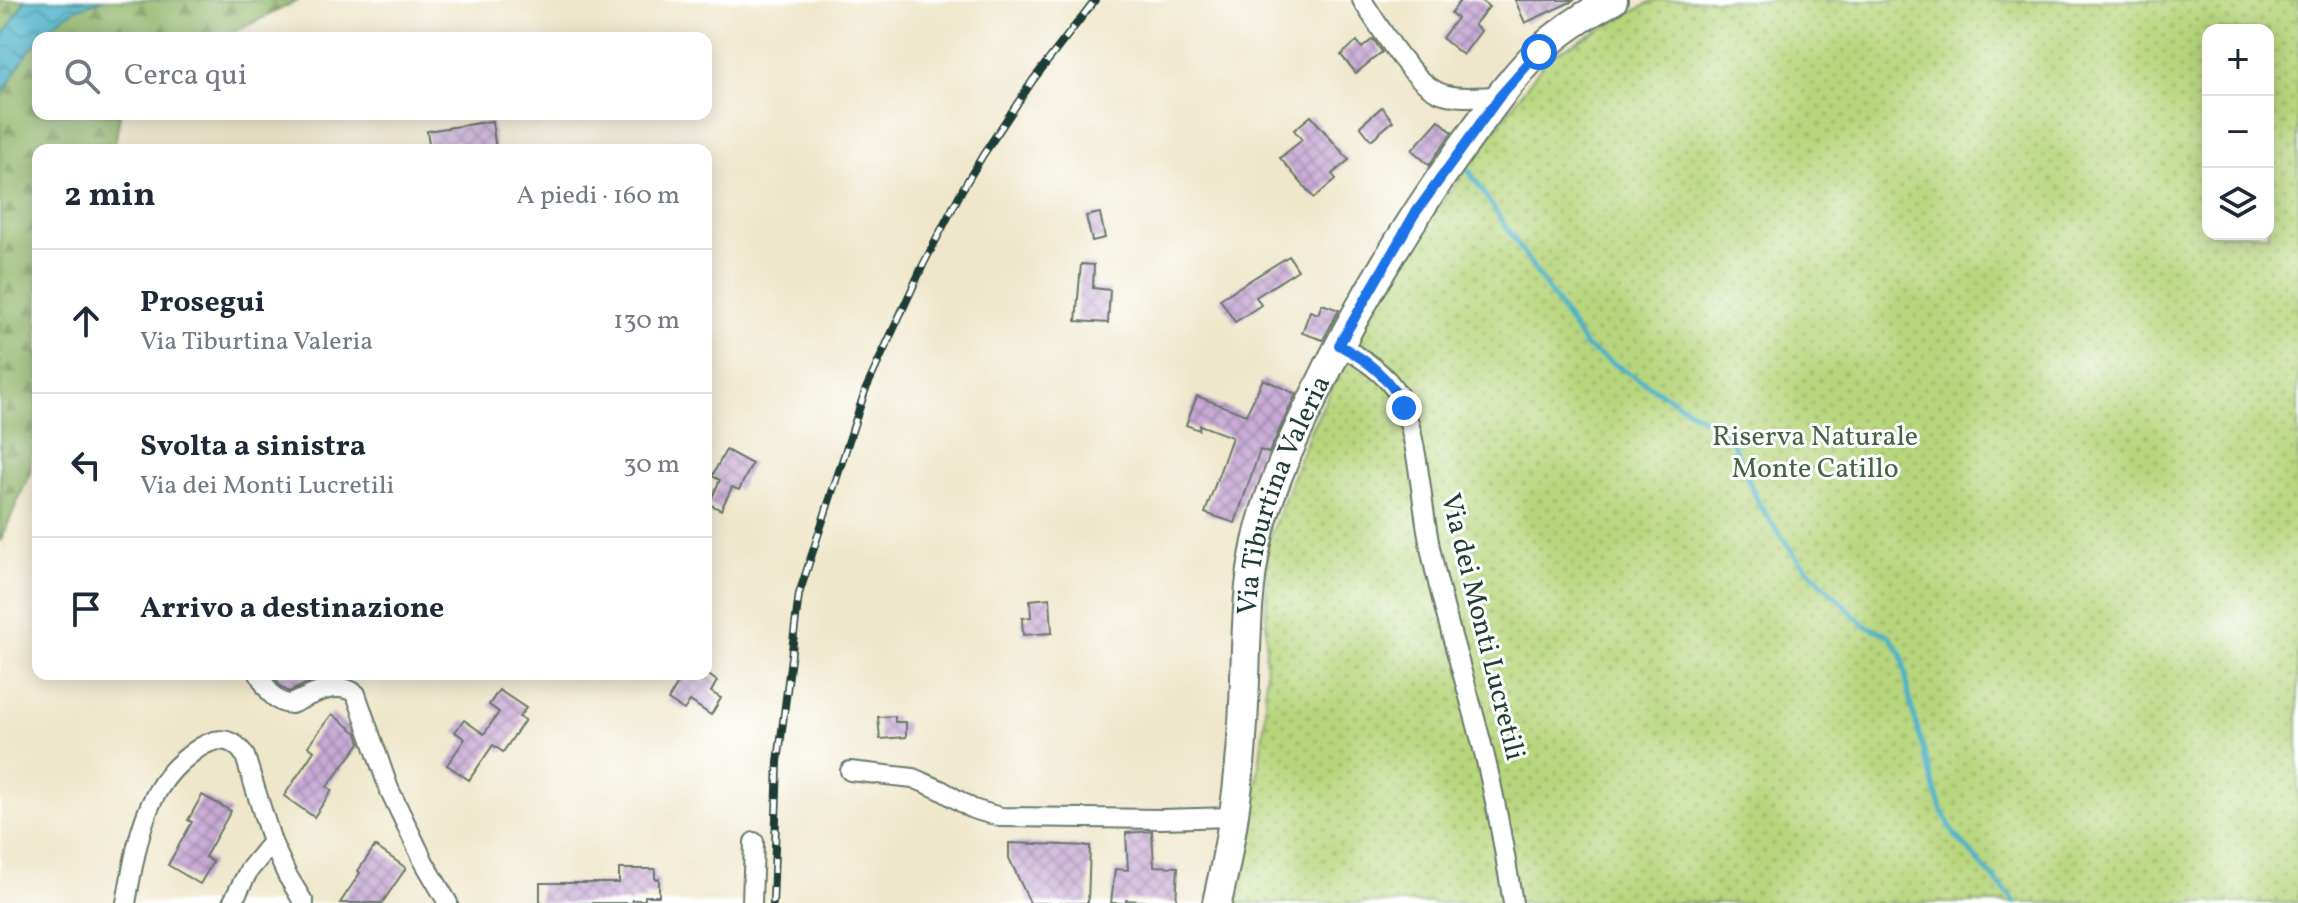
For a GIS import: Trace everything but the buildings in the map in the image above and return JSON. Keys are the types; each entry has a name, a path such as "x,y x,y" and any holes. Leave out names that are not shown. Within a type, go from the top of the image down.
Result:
{"main road":[{"name":"Via Tiburtina Valeria","path":"1217,903 1233,817 1243,723 1249,593 1257,540 1291,445 1339,345 1414,215 1500,96 1551,41 1613,0"}],"street":[{"path":"1362,0 1401,57 1428,86 1454,96 1500,96"},
{"name":"Via dei Monti Lucretili","path":"1339,345 1377,369 1397,393 1404,408 1430,550 1487,766 1513,903"},
{"path":"263,680 272,694 284,704 341,687 356,694 389,789 424,862 448,903"},
{"path":"126,903 150,801 182,761 211,742 225,740 236,744 242,751 272,842 304,903"},
{"path":"850,771 913,778 932,785 973,809 1000,817 1233,817"},
{"path":"232,903 249,870 272,842"},
{"path":"752,903 754,842"}],"green space":[{"path":"0,0 299,0 234,32 32,32 32,120 119,120 115,144 32,144 32,452 30,473 0,542"},
{"name":"Riserva Naturale Monte Catillo","path":"1655,0 2298,0 2298,903 1237,903 1244,879 1265,719 1267,544 1311,429 1395,267 1548,57"}],"water":[{"path":"25,0 105,0 78,8 46,32 32,32 32,48 0,99 0,41"}],"waterway":[{"path":"1465,165 1586,347 1709,422 1731,439 1759,504 1796,557 1864,625 1889,635 1902,655 1911,706 1939,803 1954,834 2016,903"}],"railway":[{"path":"773,903 778,762 799,594 865,391 923,265 962,190 1033,80 1095,0"}],"route":[{"path":"1404,408 1397,393 1377,369 1339,345 1414,215 1500,96 1539,52"}]}
